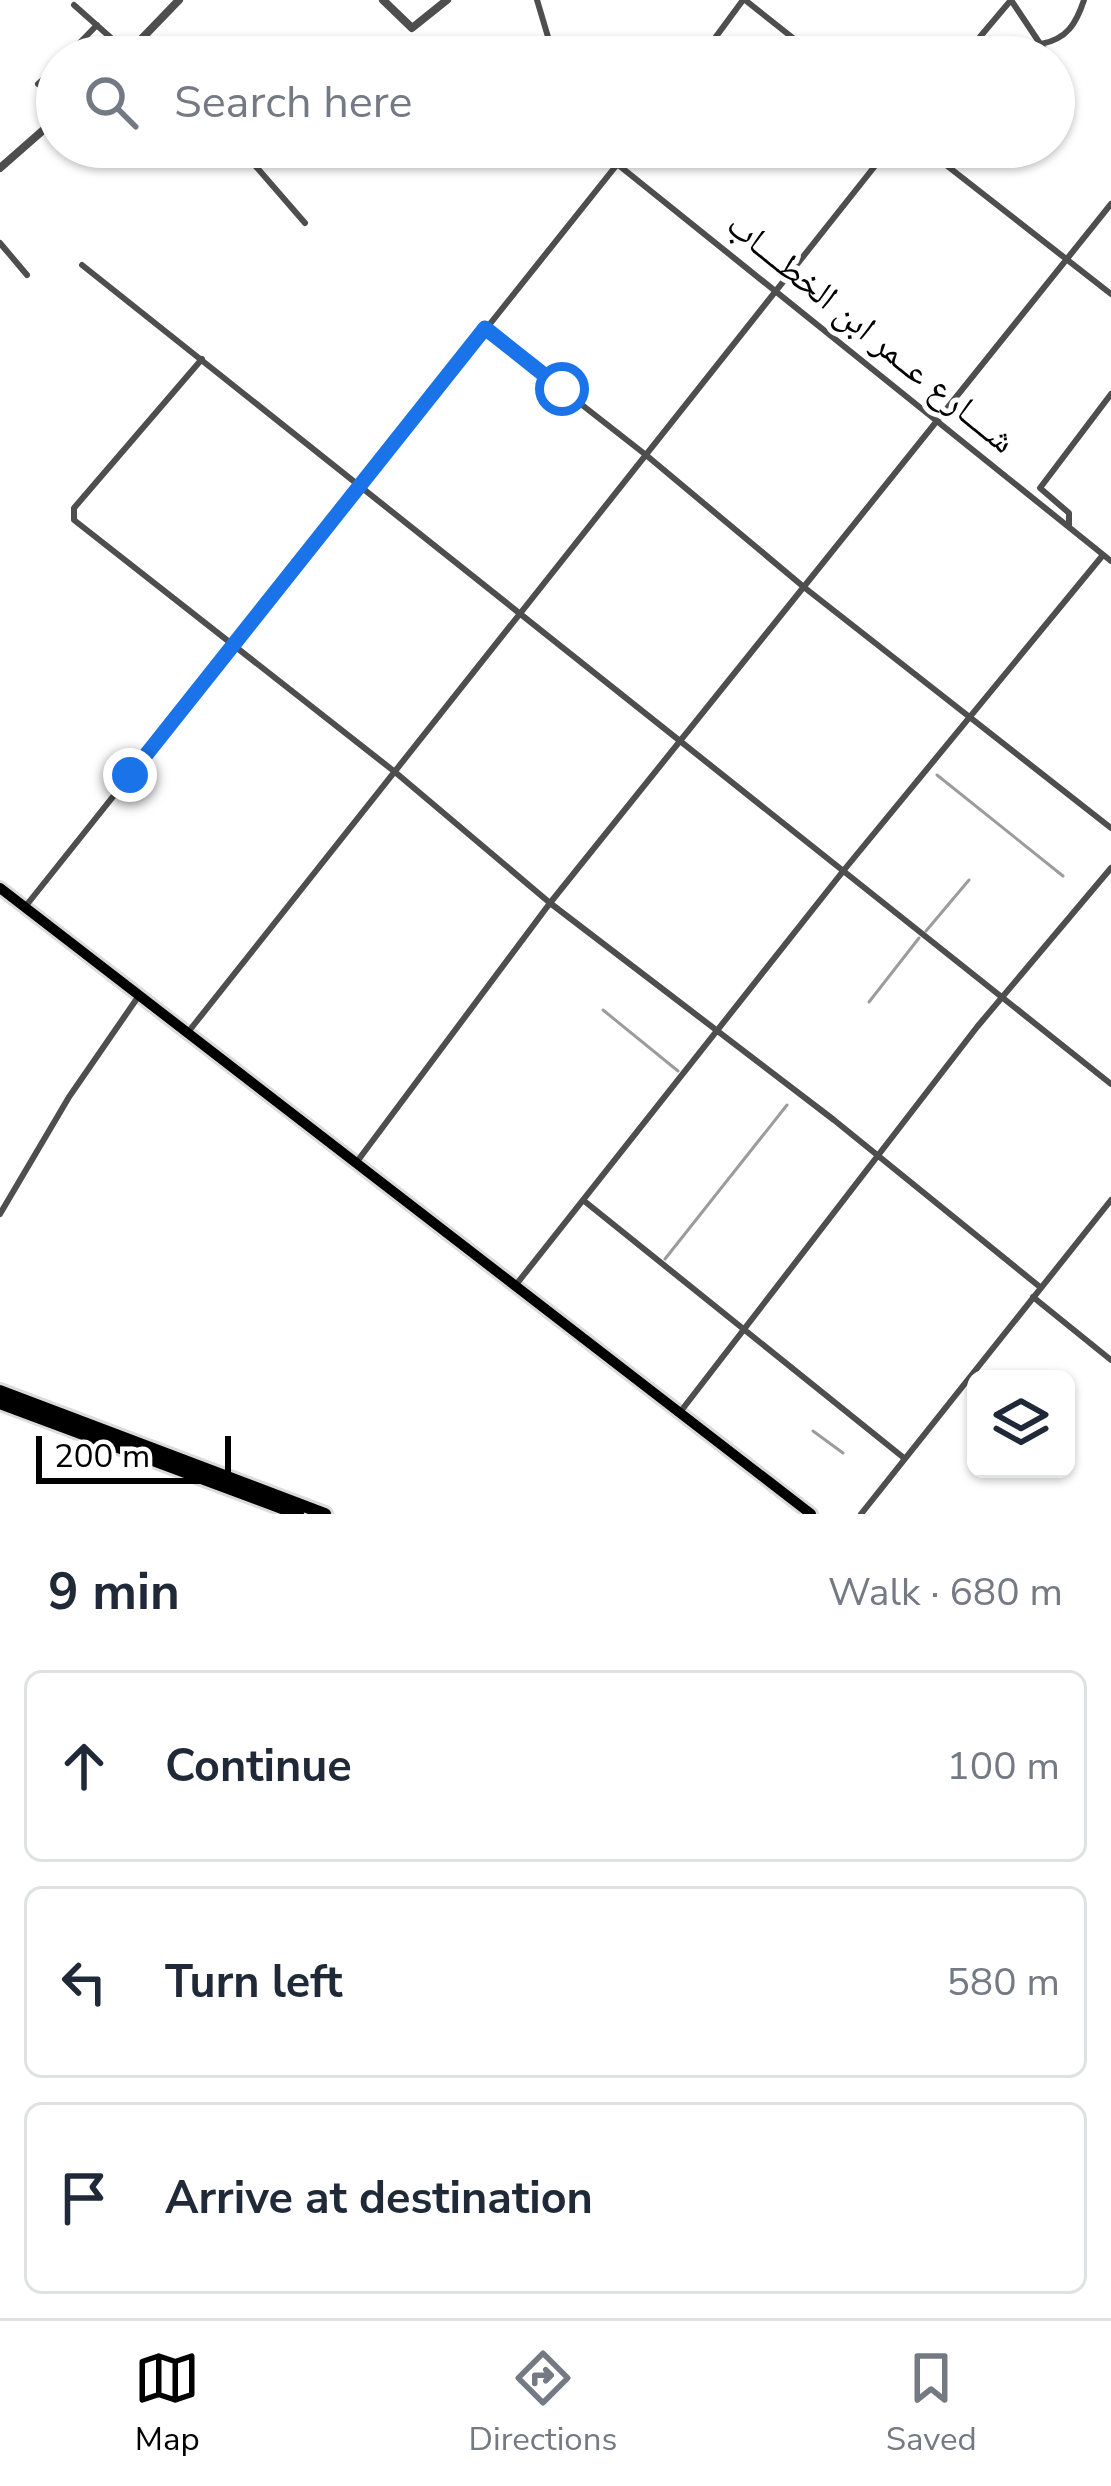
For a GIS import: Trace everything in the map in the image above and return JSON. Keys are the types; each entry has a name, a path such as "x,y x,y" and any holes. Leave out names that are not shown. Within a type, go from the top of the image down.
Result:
{"highway":[{"path":"0,1390 325,1514"},
{"path":"0,1403 298,1514"}],"main road":[{"path":"0,888 811,1514"}],"street":[{"path":"144,36 178,0"},
{"path":"382,0 412,28 447,0"},
{"path":"537,0 548,36"},
{"path":"717,36 744,0 790,36"},
{"path":"981,36 1011,0 1036,36"},
{"path":"1063,36 1084,0"},
{"path":"74,5 109,36"},
{"path":"87,36 97,26"},
{"path":"0,168 36,136"},
{"path":"257,168 304,223"},
{"path":"25,907 615,168"},
{"name":"شــــارع عــمر ابن الخطــــاب","path":"623,168 1111,561"},
{"path":"189,1031 874,168"},
{"path":"949,168 1111,294"},
{"path":"356,1163 550,903 1111,204"},
{"path":"0,243 27,275"},
{"path":"82,265 1111,1084"},
{"path":"485,328 805,588 1111,827"},
{"path":"202,359 71,512 74,520 395,772 550,903 1040,1287"},
{"path":"1068,528 1070,514 1040,488 1111,394"},
{"path":"514,1286 844,870 1103,555"},
{"path":"679,1413 1004,996 1111,868"},
{"path":"0,1214 69,1097 138,997"},
{"path":"583,1200 904,1458"},
{"path":"861,1514 1111,1200"},
{"path":"1033,1297 1111,1360"}],"waterway":[{"path":"937,775 1063,876"},
{"path":"926,931 969,880"},
{"path":"869,1002 919,938"},
{"path":"603,1010 678,1071"},
{"path":"665,1259 787,1105"},
{"path":"813,1431 843,1453"}],"route":[{"path":"130,775 485,328 562,389"}]}
